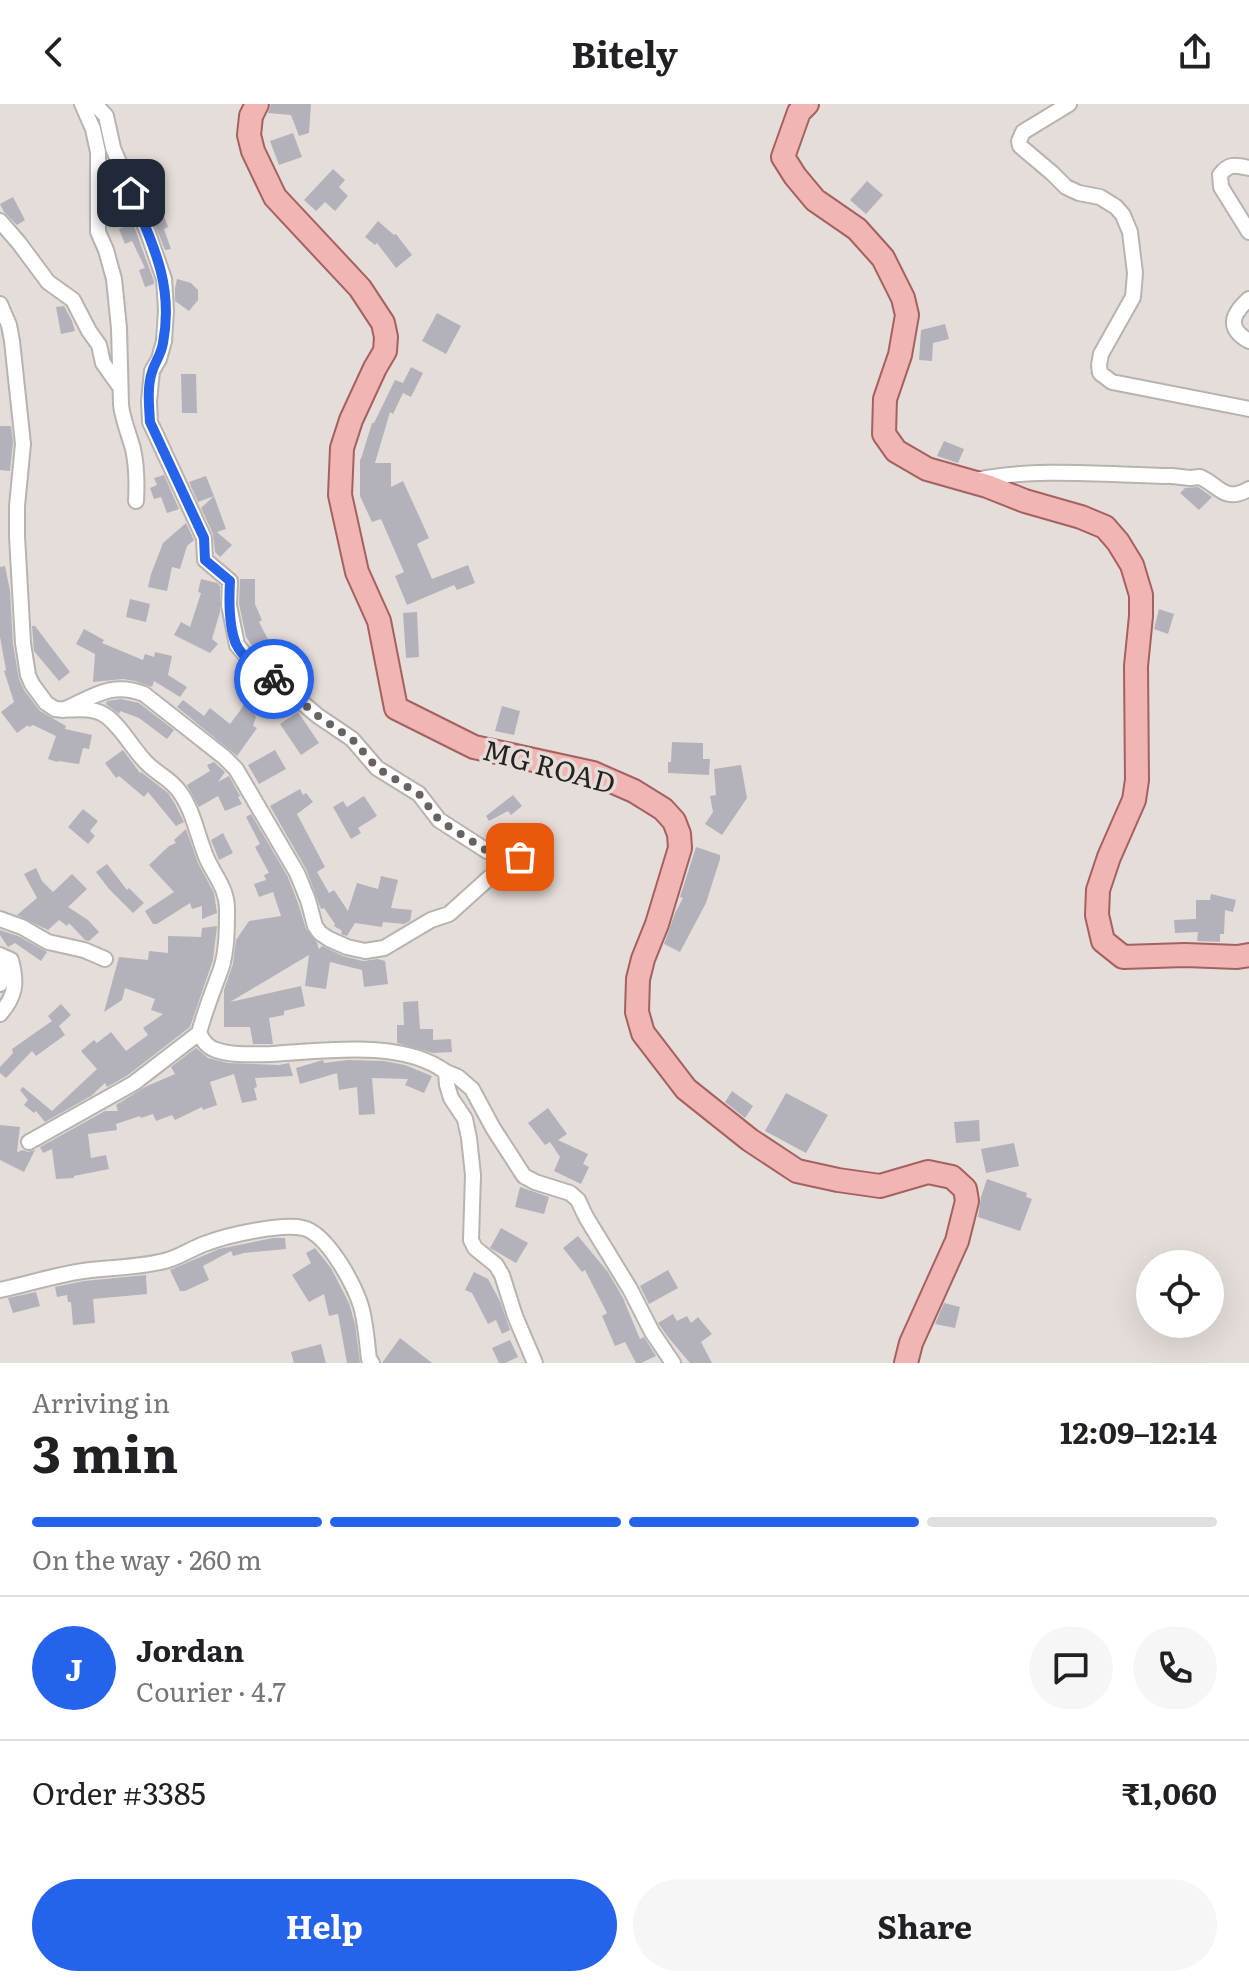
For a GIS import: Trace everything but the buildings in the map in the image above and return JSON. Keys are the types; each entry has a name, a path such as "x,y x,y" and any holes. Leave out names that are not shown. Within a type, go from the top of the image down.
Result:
{"main road":[{"name":"MG ROAD","path":"257,104 251,116 249,135 253,151 275,197 360,288 383,323 385,351 351,420 342,448 340,495 357,572 379,621 396,708 474,747 593,773 634,791 663,809 674,821 680,848 643,959 638,979 637,1012 643,1033 686,1089 750,1140 797,1171 880,1186 928,1172 952,1177 965,1189 967,1201 957,1241 911,1343 906,1363"},
{"path":"807,104 799,112 783,157 815,200 857,229 883,258 903,298 907,315 900,355 885,399 884,434 896,451 927,469 987,486 1105,527 1132,565 1141,595 1136,666 1137,780 1134,800 1098,890 1097,915 1103,941 1123,957 1249,955"}],"street":[{"path":"82,104 93,129 98,152 98,232 114,279 122,418 133,448 138,478 136,501"},
{"path":"63,710 111,689 121,687 134,690 144,694 224,757 250,791 297,873 315,926 320,933 347,947 365,951 384,948 431,920 449,914 489,878 521,873 527,864 520,857 487,851 439,820 419,794 377,768 352,739 253,664 237,645 229,605 230,581 205,560 204,538 150,422 152,371 164,341 164,279 113,148 106,116 95,104"},
{"path":"1069,104 1023,132 1019,141 1020,146 1066,187 1100,197 1116,207 1130,232 1135,273 1133,297 1101,354 1100,373 1112,382 1249,409"},
{"path":"1249,168 1234,165 1220,175 1221,187 1249,232"},
{"path":"0,221 48,282 73,300 99,345 103,363 120,387"},
{"path":"1249,299 1236,312 1234,321 1238,334 1249,341"},
{"path":"0,304 12,341 23,444 17,536 28,675 39,695 55,709 87,709 105,715 147,764 171,782 185,800 208,861 227,897 222,967 199,1033 134,1083 29,1142"},
{"path":"966,482 995,476 1051,473 1200,477 1228,494 1237,495 1249,489"},
{"path":"0,919 48,942 84,950 105,959"},
{"path":"0,984 4,973 0,957 11,960 15,975 11,1002 0,1014"},
{"path":"199,1033 212,1049 225,1052 378,1050 428,1061 458,1077 472,1089 524,1176 570,1193 578,1200 652,1332 673,1363"},
{"path":"446,1072 451,1098 465,1119 469,1138 473,1175 471,1240 502,1275 535,1363"},
{"path":"0,1290 82,1271 157,1263 234,1235 264,1229 303,1228 311,1231 328,1247 347,1274 362,1310 372,1363"}],"way so far":[{"path":"274,679 318,716 352,739 377,768 419,794 439,820 487,851 500,856 520,857"}],"route":[{"path":"131,193 164,279 164,341 152,371 150,422 204,538 205,560 230,581 229,605 237,645 253,664 274,679"}]}
